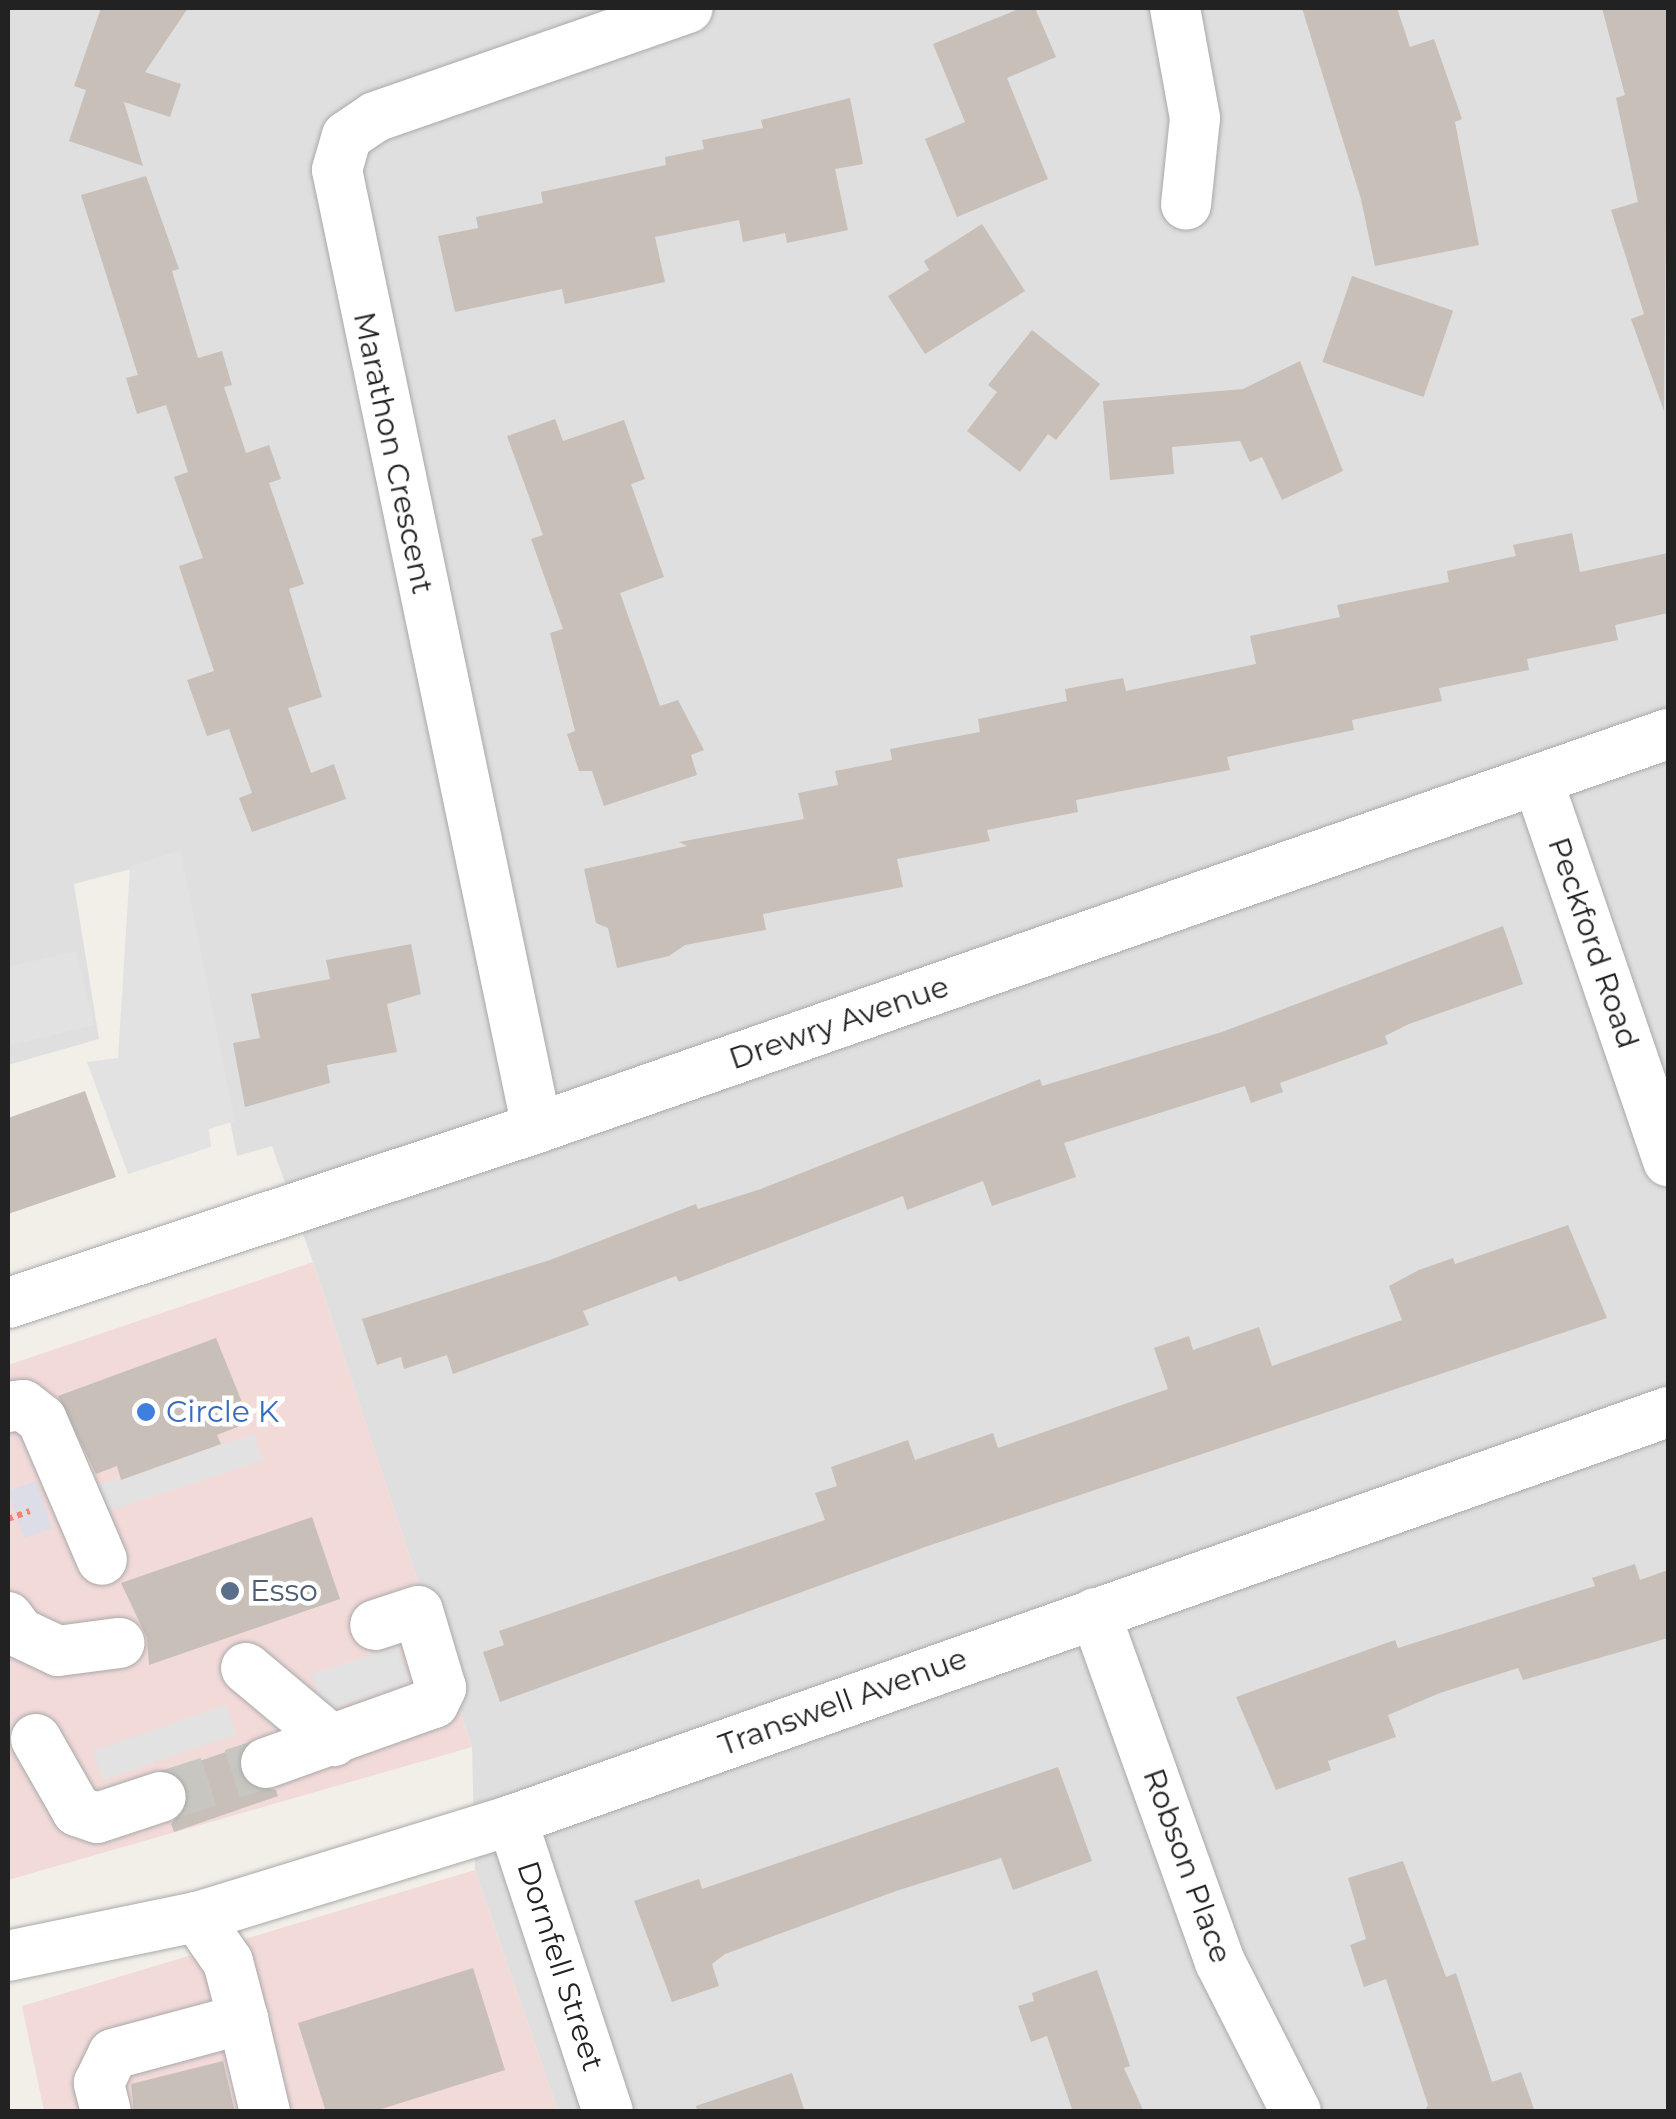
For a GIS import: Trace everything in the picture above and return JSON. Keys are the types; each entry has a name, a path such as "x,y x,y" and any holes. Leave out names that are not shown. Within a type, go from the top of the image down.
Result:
{"street":[{"name":"Marathon Crescent","path":"537,1128 338,170 347,136 375,116 688,8"},
{"path":"1175,8 1196,118 1186,205"},
{"name":"Drewry Avenue","path":"8,1303 537,1128 1668,734"},
{"name":"Peckford Road","path":"1538,781 1668,1161"},
{"path":"8,1407 23,1405 42,1420 88,1540 102,1560"},
{"name":"Transwell Avenue","path":"8,1956 197,1918 512,1820 1668,1412"},
{"path":"266,1763 421,1712 442,1688 418,1611 375,1626"},
{"name":"Robson Place","path":"1095,1613 1220,1962 1296,2112"},
{"path":"8,1616 20,1633 58,1650 119,1643"},
{"path":"246,1668 333,1741"},
{"path":"36,1739 77,1811 97,1818 162,1796"},
{"name":"Dornfell Street","path":"512,1820 608,2112"},
{"path":"197,1918 228,1962 265,2112"},
{"path":"106,2112 99,2083 113,2054 243,2020"}],"shaded area":[{"path":"8,8 1668,8 1668,2111 558,2111 475,1870 472,1747 313,1262 272,1146 237,1156 177,857 74,884 99,1039 8,1065"},
{"path":"180,850 235,1121 209,1129 211,1147 128,1174 87,1062 118,1058 130,867"},
{"path":"76,951 94,1025 8,1046 8,967"},
{"path":"313,1262 472,1747 8,1880 8,1365"},
{"path":"254,1434 263,1461 82,1519 73,1493"},
{"path":"36,1481 52,1528 24,1538 8,1491"},
{"path":"398,1646 410,1683 324,1711 311,1674"},
{"path":"226,1705 236,1734 103,1780 93,1751"},
{"path":"475,1870 558,2111 44,2111 22,2006"}],"building":[{"path":"101,8 188,8 145,72 181,84 170,117 124,102 143,166 69,141 86,90 74,86"},
{"path":"1021,8 1035,8 1056,57 1007,78 1048,179 957,217 925,139 965,122 933,44"},
{"path":"1302,8 1397,8 1410,47 1434,39 1462,119 1455,122 1479,245 1375,266 1361,199"},
{"path":"1602,8 1668,8 1664,411 1631,319 1644,314 1611,210 1638,202 1616,98 1625,95"},
{"path":"850,98 863,164 835,169 848,230 787,243 785,233 743,242 739,220 655,237 665,282 565,304 562,289 455,312 438,236 478,228 476,217 543,203 541,192 666,165 665,157 704,149 702,140 763,128 761,120"},
{"path":"146,176 179,269 172,271 198,358 222,351 232,385 224,387 246,453 269,445 281,479 269,483 304,584 289,589 322,697 288,708 311,773 334,764 346,799 252,832 239,798 252,793 229,729 207,736 187,680 214,671 179,566 203,558 174,477 188,472 166,405 137,414 126,378 138,375 81,195"},
{"path":"982,224 1025,291 925,354 888,296 929,270 924,261"},
{"path":"1352,276 1453,311 1424,397 1322,362"},
{"path":"1032,330 1100,384 1056,440 1048,434 1020,472 967,431 997,392 988,385"},
{"path":"1300,361 1343,471 1282,500 1262,457 1250,462 1240,441 1172,447 1174,474 1110,480 1103,401 1243,389"},
{"path":"555,419 563,441 624,420 645,479 631,484 664,577 620,593 660,706 678,700 704,750 691,755 697,775 604,806 592,771 579,771 567,734 575,731 550,633 563,629 531,539 543,535 507,436"},
{"path":"1572,533 1580,572 1668,553 1668,613 1615,625 1618,640 1527,659 1529,670 1439,688 1442,701 1352,720 1354,730 1227,757 1230,770 1076,800 1078,812 987,830 990,841 897,859 903,887 763,914 766,930 685,945 669,956 617,968 608,928 596,923 584,869 687,846 679,842 804,819 798,793 838,785 835,771 892,760 890,749 980,732 978,719 1067,701 1065,689 1123,678 1126,691 1256,664 1250,636 1340,617 1337,605 1449,582 1447,571 1516,556 1513,545"},
{"path":"1503,926 1523,984 1409,1024 1385,1036 1388,1044 1280,1083 1283,1092 1251,1103 1245,1086 1064,1143 1076,1177 992,1206 983,1181 907,1210 903,1196 679,1282 676,1276 583,1311 589,1325 453,1374 447,1355 404,1369 401,1357 377,1365 362,1319 550,1260 696,1204 698,1209 761,1189 1040,1079 1042,1086 1222,1032"},
{"path":"411,944 421,994 387,1004 397,1052 327,1065 330,1083 245,1107 233,1043 260,1038 251,994 330,979 326,960"},
{"path":"85,1091 116,1177 8,1214 8,1118"},
{"path":"1568,1225 1607,1318 925,1547 500,1702 483,1652 504,1645 499,1631 825,1520 815,1493 837,1486 831,1467 908,1440 915,1460 993,1433 998,1448 1168,1389 1154,1348 1189,1336 1193,1350 1259,1327 1272,1366 1402,1320 1389,1286 1419,1270 1453,1258 1455,1264"},
{"name":"Circle K","path":"216,1338 250,1422 217,1435 221,1444 121,1480 117,1466 96,1474 58,1396"},
{"name":"Esso","path":"312,1517 340,1599 149,1665 147,1638 121,1583"},
{"path":"1635,1564 1640,1580 1668,1570 1668,1638 1523,1680 1518,1668 1440,1693 1388,1715 1396,1737 1328,1761 1331,1770 1276,1790 1236,1697 1395,1640 1398,1648 1595,1586 1592,1578"},
{"path":"243,1746 239,1774 248,1785 276,1790 278,1796 174,1832 171,1824 189,1802 188,1787 171,1771"},
{"path":"1058,1767 1092,1861 1013,1890 1001,1858 896,1891 725,1954 712,1964 719,1986 672,2002 634,1901 699,1879 702,1889"},
{"path":"1403,1861 1446,1977 1456,1973 1492,2082 1521,2072 1535,2112 1424,2112 1428,2105 1386,1979 1364,1987 1350,1945 1366,1939 1348,1878"},
{"path":"473,1968 505,2070 372,2112 326,2112 298,2023"},
{"path":"1097,1970 1130,2066 1124,2068 1144,2112 1073,2112 1047,2036 1031,2042 1018,2006 1034,2001 1032,1993"},
{"path":"223,2061 235,2112 134,2112 131,2084"},
{"path":"792,2073 805,2112 697,2112 696,2106"}],"tunnel":[{"path":"161,1797 266,1763"}],"place":[{"name":"Circle K","path":"146,1412"},
{"name":"Esso","path":"230,1591"}]}
